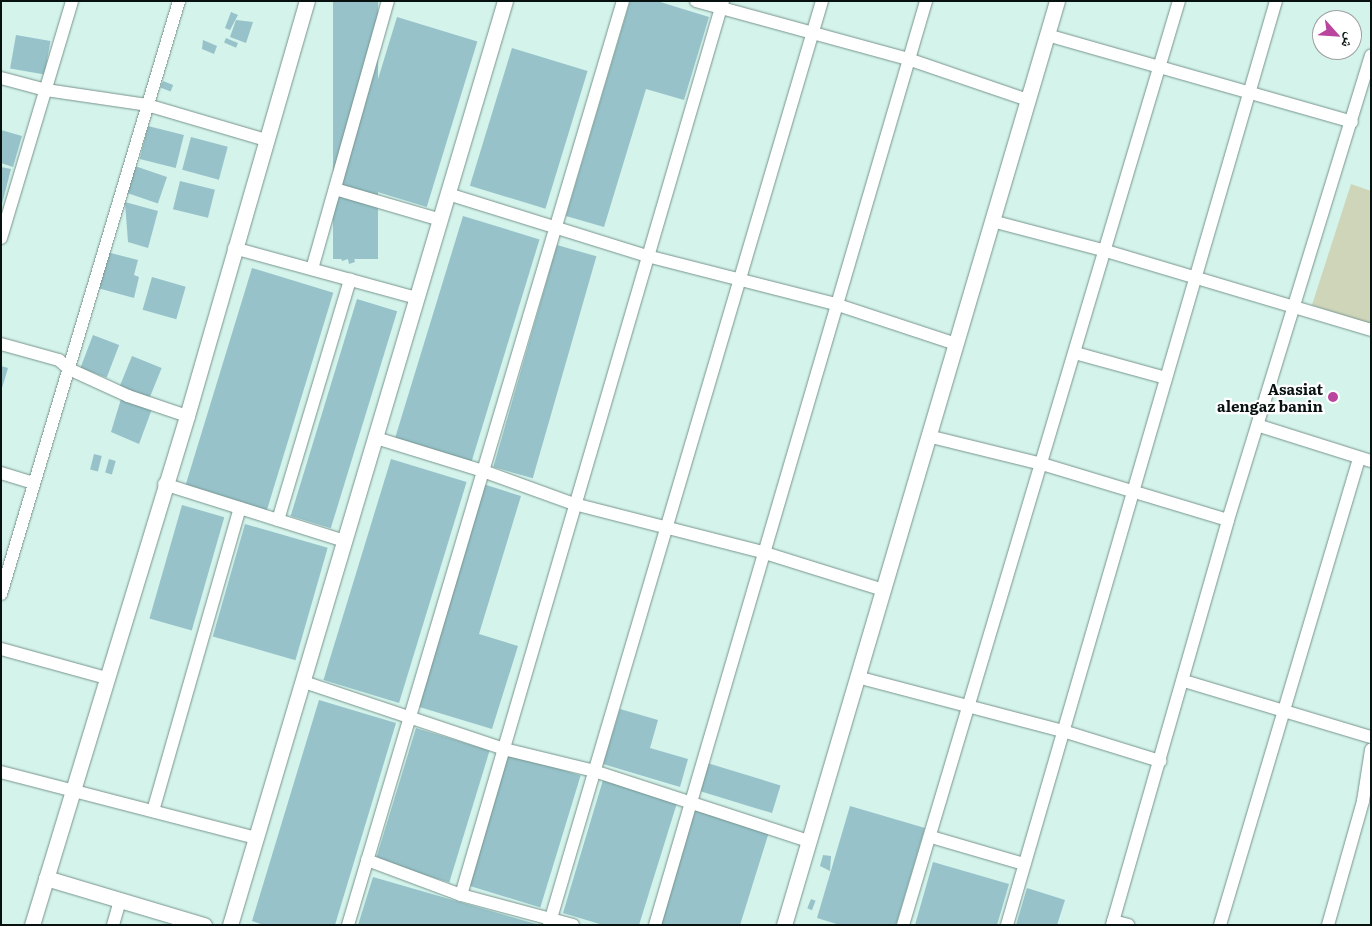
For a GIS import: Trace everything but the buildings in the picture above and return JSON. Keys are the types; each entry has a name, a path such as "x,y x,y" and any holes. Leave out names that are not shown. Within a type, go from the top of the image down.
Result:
{"street":[{"path":"1,238 72,1"},
{"path":"1,594 178,1"},
{"path":"32,925 164,484 187,416 234,248 308,1"},
{"path":"312,269 388,1"},
{"path":"230,925 304,682 505,1"},
{"path":"348,925 623,1"},
{"path":"696,1 722,6 908,59 1028,100"},
{"path":"550,921 822,1"},
{"path":"655,925 834,304 926,1"},
{"path":"786,924 808,841 1057,1"},
{"path":"903,925 931,837 1179,1"},
{"path":"1006,925 1276,1"},
{"path":"461,895 574,504 722,6"},
{"path":"1047,35 1250,91 1352,122"},
{"path":"1128,925 1113,923 1184,681 1228,520 1260,426 1352,122 1366,91 1371,56"},
{"path":"1,78 46,90 147,105 266,140"},
{"path":"336,189 441,220"},
{"path":"448,194 555,225 647,256 740,277 834,304 956,344"},
{"path":"992,221 1106,250 1371,330"},
{"path":"234,248 417,298"},
{"path":"278,520 350,280"},
{"path":"1,344 59,360 69,369 128,396 187,416"},
{"path":"1075,353 1166,378"},
{"path":"1220,925 1281,710 1365,459 1260,426"},
{"path":"928,436 1042,464 1228,520"},
{"path":"376,438 483,470 574,504 762,552 883,590"},
{"path":"1,473 34,483"},
{"path":"164,484 345,542"},
{"path":"153,811 240,508"},
{"path":"1,648 106,678"},
{"path":"857,677 1063,731 1160,761"},
{"path":"1184,681 1371,737"},
{"path":"304,682 411,714 504,749 594,771 690,800 808,841"},
{"path":"1328,925 1363,801 1371,750"},
{"path":"1,772 256,838"},
{"path":"931,837 1024,864"},
{"path":"367,860 461,895 550,921 572,925"},
{"path":"46,878 204,925"},
{"path":"113,925 120,900"}],"green space":[{"path":"1351,184 1371,191 1371,324 1312,305"}],"place":[{"name":"Asasiat alengaz banin","path":"1333,397"}]}
